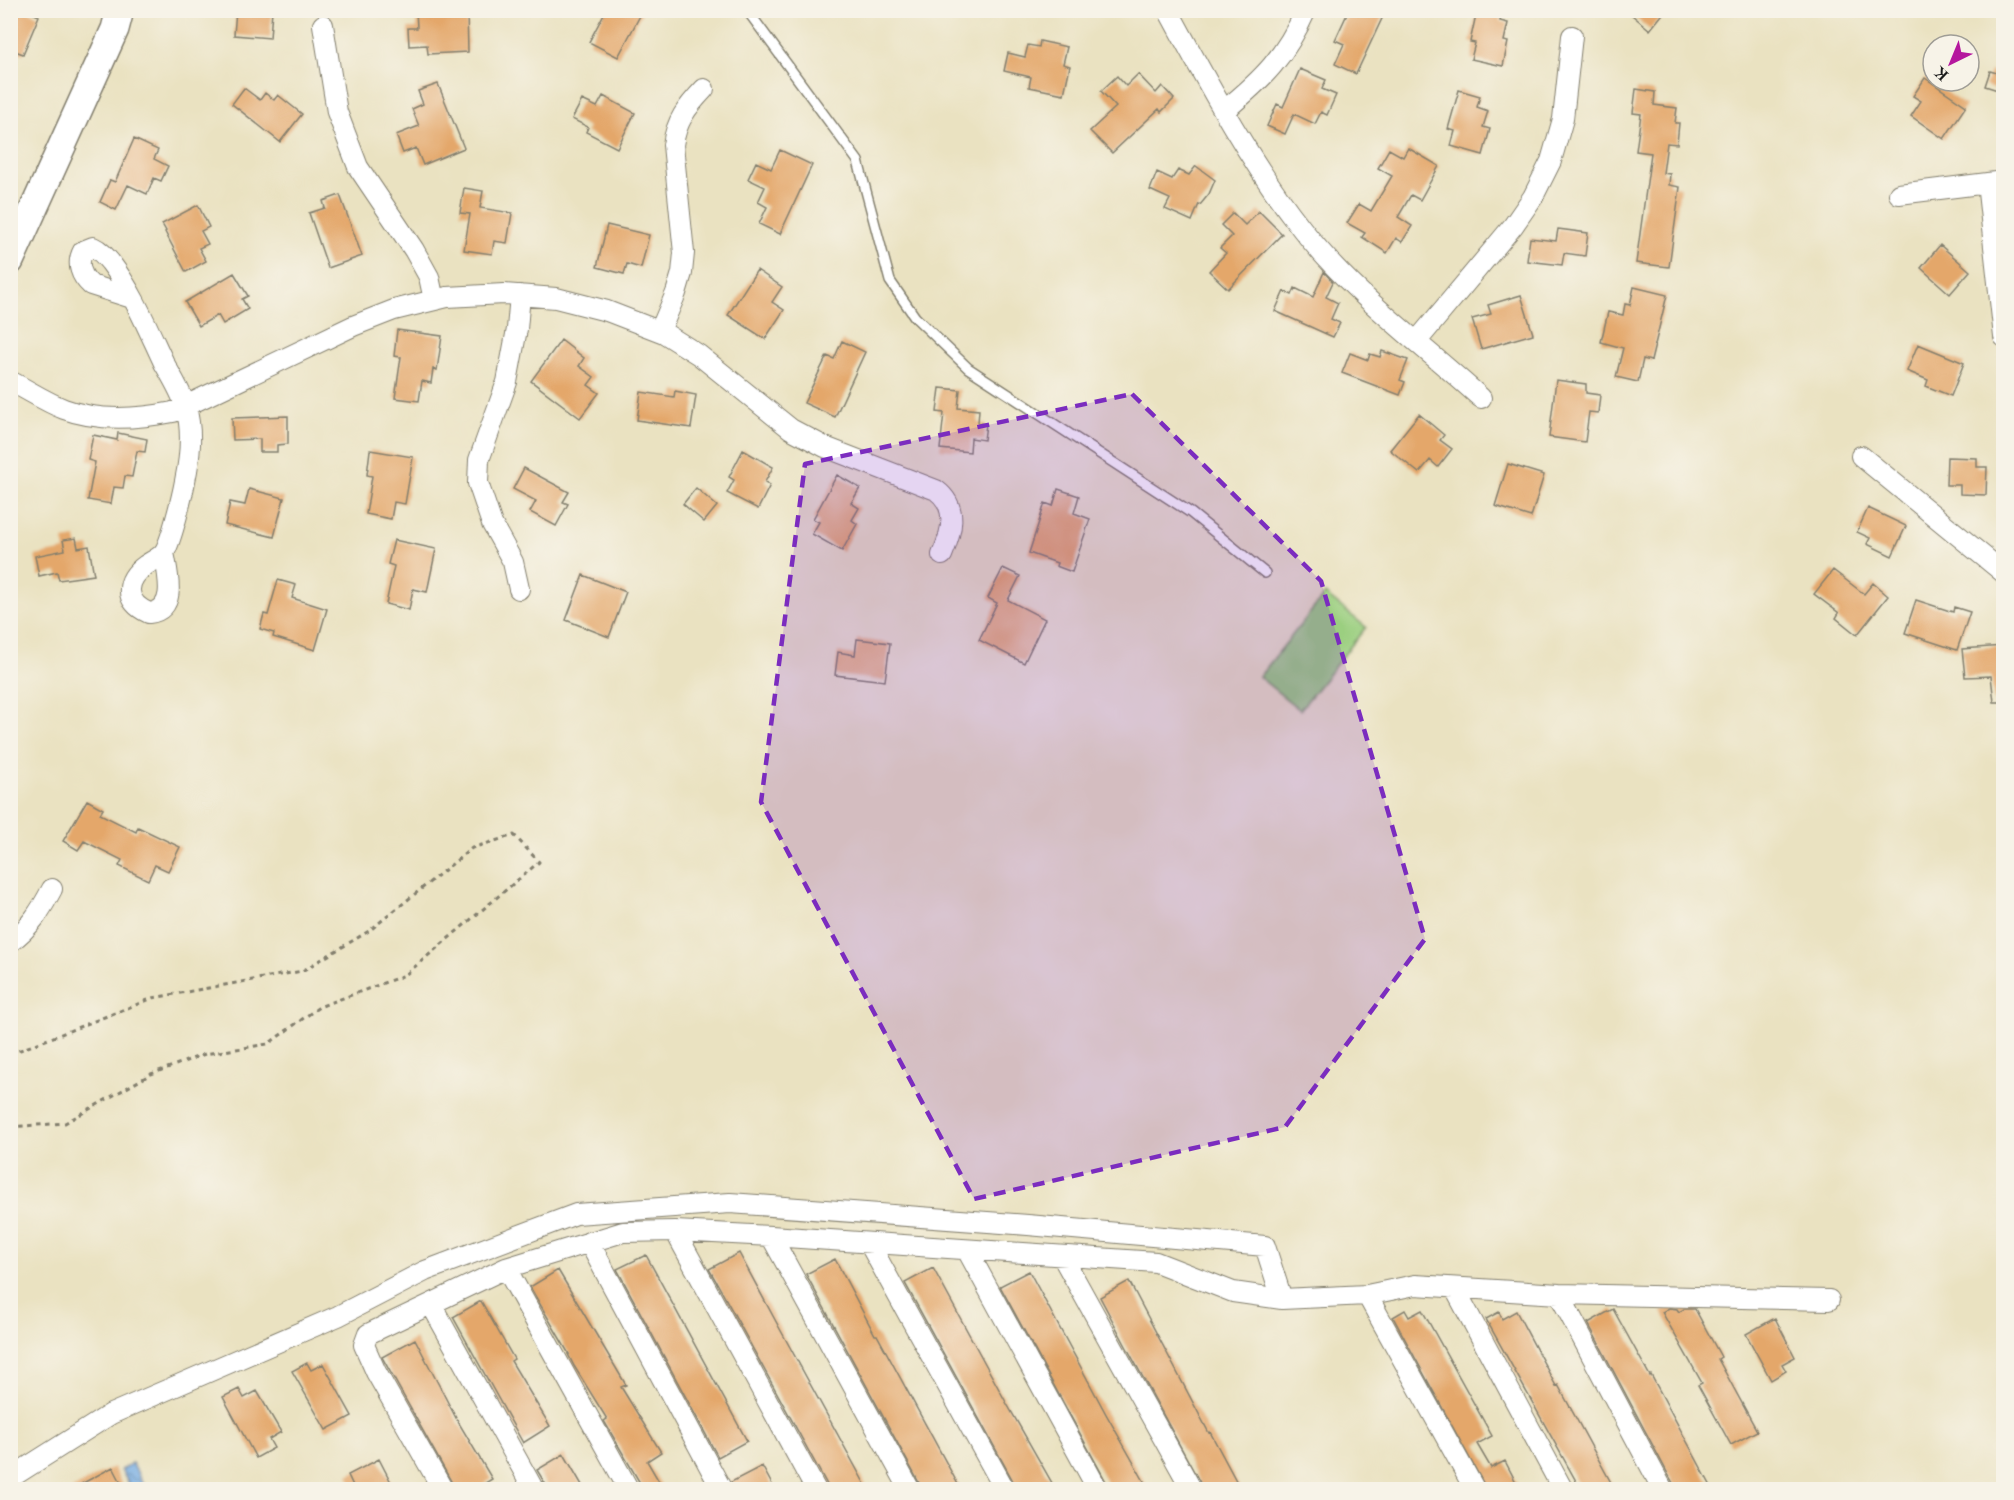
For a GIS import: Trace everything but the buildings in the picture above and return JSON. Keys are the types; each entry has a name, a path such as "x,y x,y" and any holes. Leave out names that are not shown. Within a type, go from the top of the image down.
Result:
{"street":[{"path":"1168,10 1259,166 1302,229 1357,290 1481,398"},
{"path":"1225,110 1261,81 1296,34 1306,10"},
{"path":"10,261 121,17"},
{"path":"323,25 337,112 358,167 414,250 429,277 434,300"},
{"path":"1417,341 1513,226 1533,197 1551,161 1563,119 1572,36"},
{"path":"660,331 676,293 682,273 684,254 673,146 675,131 688,106 704,89"},
{"path":"1899,194 1995,182 2004,337"},
{"path":"519,589 513,562 492,524 478,483 479,460 507,382 517,329 520,295"},
{"path":"10,381 64,409 100,418 146,418 173,412 353,326 394,310 447,297 520,295 556,298 607,311 660,331 699,355 791,429 825,447 936,490 944,496 950,507 952,519 949,538 942,555"},
{"path":"132,298 186,406 190,424 190,458 164,552"},
{"path":"1861,456 2004,573"},
{"path":"10,942 30,926 52,889"},
{"path":"10,1478 111,1414 338,1316 425,1270 576,1214 730,1203 1028,1225 1265,1246 1282,1299"},
{"path":"675,1231 816,1490"},
{"path":"443,1490 376,1372 364,1345 368,1334 506,1268 623,1232 675,1231 771,1236 1156,1262 1233,1292 1282,1299 1367,1295 1415,1286 1559,1294 1829,1300"},
{"path":"771,1236 910,1490"},
{"path":"589,1242 722,1490"},
{"path":"869,1243 1005,1490"},
{"path":"967,1250 1098,1490"},
{"path":"1062,1256 1192,1490"},
{"path":"506,1268 629,1490"},
{"path":"1455,1289 1563,1490"},
{"path":"1559,1294 1663,1490"},
{"path":"1367,1295 1475,1490"},
{"path":"431,1304 534,1490"}],"lane":[{"path":"747,10 858,161 890,280 915,317 968,368 1191,513 1265,573"}],"path":[{"path":"10,1054 153,998 302,971 369,931 472,848 514,836 539,862 405,975 319,1007 268,1044 205,1054 151,1074 65,1123 10,1127"}],"highlighted area":[{"path":"1132,394 1321,581 1425,939 1285,1127 974,1199 761,802 805,464"}],"green space":[{"path":"1325,594 1366,627 1300,710 1259,677"}],"water":[{"path":"132,1463 144,1485 136,1489 132,1489 121,1470"}]}
